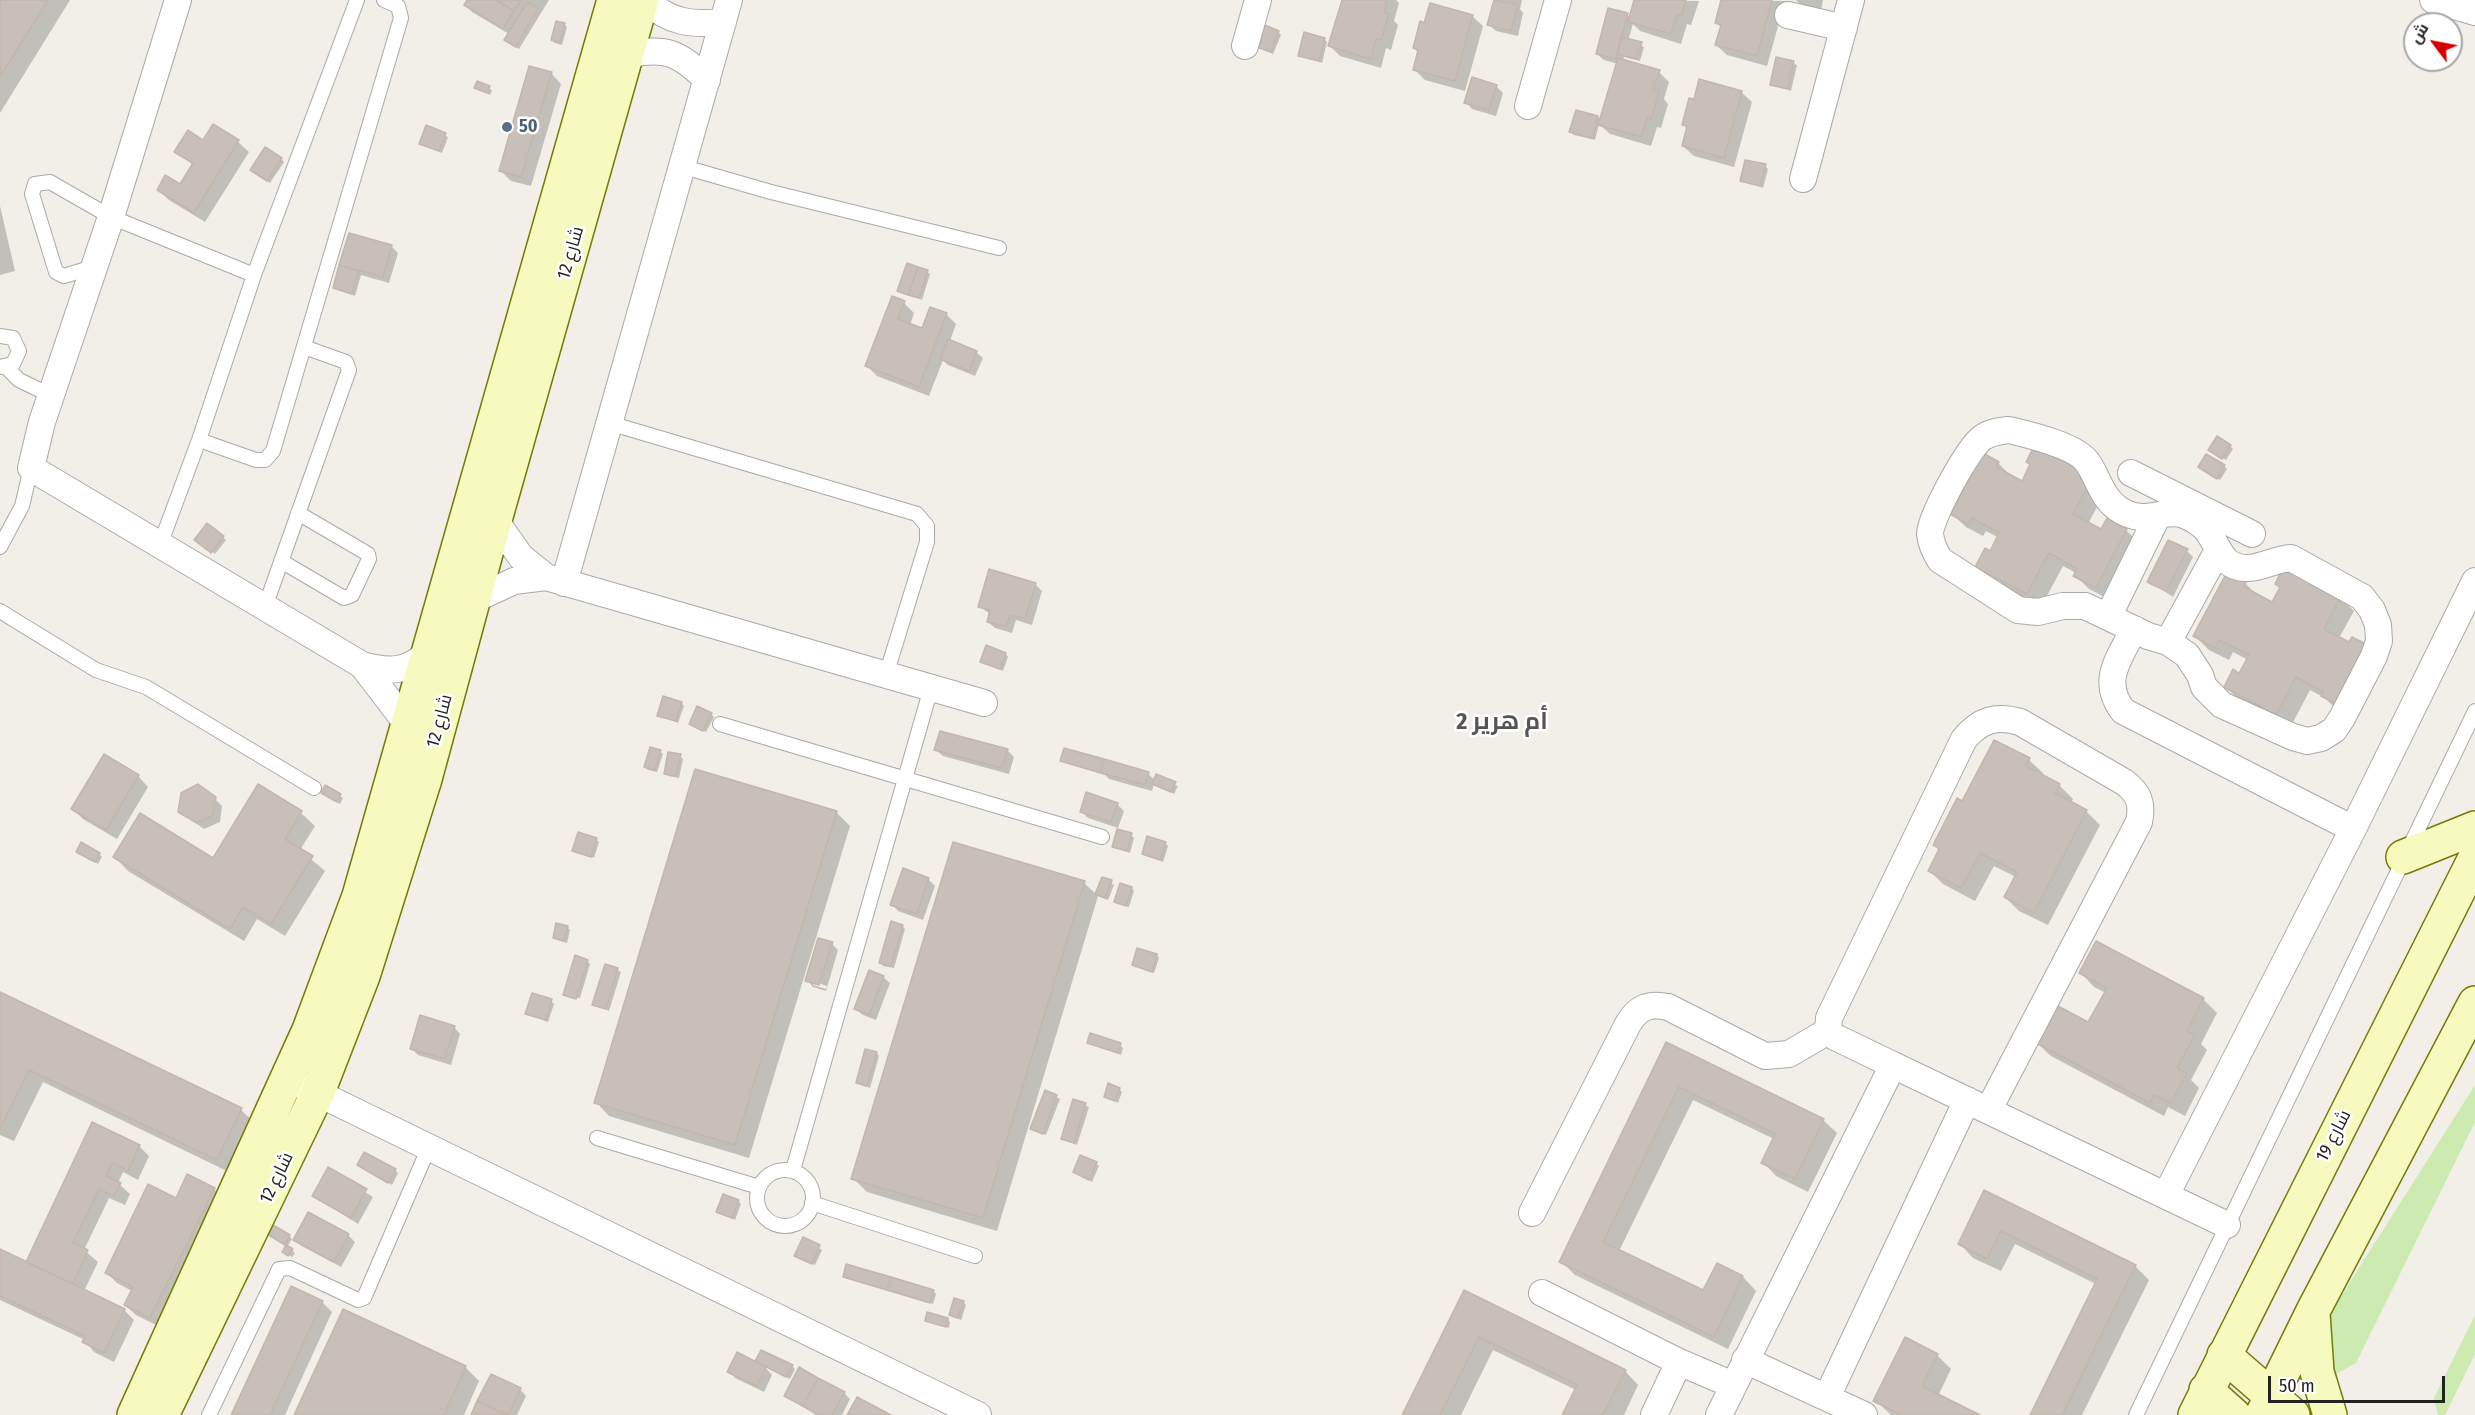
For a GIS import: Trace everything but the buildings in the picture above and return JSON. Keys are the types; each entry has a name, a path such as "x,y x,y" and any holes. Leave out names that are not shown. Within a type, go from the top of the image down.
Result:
{"street":[{"path":"178,0 31,468 362,665 393,671 404,669 418,663 428,652"},
{"name":"شارع 12","path":"134,1415 288,1079 332,974 359,896 428,652 469,558 614,0"},
{"path":"644,0 655,10 680,22 698,24 726,11"},
{"name":"شارع 12","path":"162,1415 318,1092 363,976 399,867 473,600 469,558 495,520 644,0"},
{"path":"1245,46 1258,0"},
{"path":"1528,106 1558,0"},
{"path":"1803,178 1851,0"},
{"path":"2433,0 2475,12"},
{"path":"555,580 609,423 684,167 726,11"},
{"path":"1788,15 1844,28"},
{"path":"627,55 645,51 670,53 692,65 707,80"},
{"path":"2008,430 2075,451 2086,460 2103,493 2118,508 2138,516 2196,514 2209,532 2217,552 2234,566 2244,568 2291,558 2362,597 2372,610 2378,625 2379,641 2342,718 2334,730 2321,738 2307,741 2293,737 2222,705 2212,698 2187,655 2168,642 2134,630 2095,610 2074,605 2028,612 2009,605 1940,560 1933,548 1930,533 1934,519 1973,448 1982,438 1995,432 2008,430"},
{"path":"2130,473 2196,514 2252,534"},
{"path":"2108,617 2157,517"},
{"path":"495,520 521,557 555,580"},
{"path":"2168,642 2217,552"},
{"path":"473,600 514,581 555,580 984,703"},
{"path":"2166,1195 2353,829 2475,581"},
{"path":"2134,630 2110,683 2113,699 2123,711 2353,829"},
{"path":"362,665 408,725"},
{"path":"1827,1397 1978,1105 2139,822 2142,811 2140,799 2134,789 2020,722 2005,717 1989,719 1974,727 1964,740 1833,1007 1828,1018 1828,1030"},
{"path":"2403,857 2475,828"},
{"name":"شارع 19","path":"2201,1403 2475,858"},
{"path":"1532,1213 1628,1024 1634,1013 1644,1006 1656,1004 1668,1007 1765,1056 1790,1054 1828,1030"},
{"path":"2224,1355 2275,1409 2313,1311 2475,1004"},
{"path":"1828,1030 1845,1043 2227,1224"},
{"path":"1719,1415 1893,1065"},
{"path":"288,1079 978,1415"},
{"path":"1542,1293 1679,1362 1733,1385"},
{"path":"2313,1311 2317,1372 2330,1415"},
{"path":"1745,1360 1864,1415"},
{"path":"1654,1415 1679,1362"},
{"path":"2201,1403 2234,1415"}],"lane":[{"path":"160,545 199,440 254,275 357,0"},
{"path":"199,440 256,460 265,460 273,451 401,18 398,6 384,0"},
{"path":"684,167 771,192 999,249"},
{"path":"93,267 64,276 56,272 33,189 40,182 50,182 111,217 254,275"},
{"path":"0,336 13,338 19,351 13,364 3,367"},
{"path":"265,607 349,370 346,362 304,347"},
{"path":"3,367 19,380 52,396"},
{"path":"609,423 917,514 927,526 927,542 886,675"},
{"path":"0,547 22,506 31,468"},
{"path":"281,561 344,598 352,595 369,559 368,554 298,513"},
{"path":"0,611 96,670 146,687 314,789"},
{"path":"793,1170 931,688"},
{"path":"2136,1415 2475,711"},
{"path":"720,724 1102,837"},
{"path":"597,1138 759,1187"},
{"path":"209,1415 279,1269 286,1267 358,1300 364,1298 429,1147"},
{"path":"776,1170 793,1170 809,1183 813,1193 812,1203 803,1219 786,1226 777,1225 762,1214 758,1206 759,1187 763,1180 776,1170"},
{"path":"812,1203 975,1256"}],"green space":[{"path":"2475,1085 2475,1122 2356,1363 2327,1379 2324,1337 2331,1312"},
{"path":"2475,1315 2475,1354 2445,1415 2438,1415 2434,1398"}],"place":[{"name":"50","path":"507,127"}],"district":[{"name":"أم هرير 2","path":"1502,722"}]}
